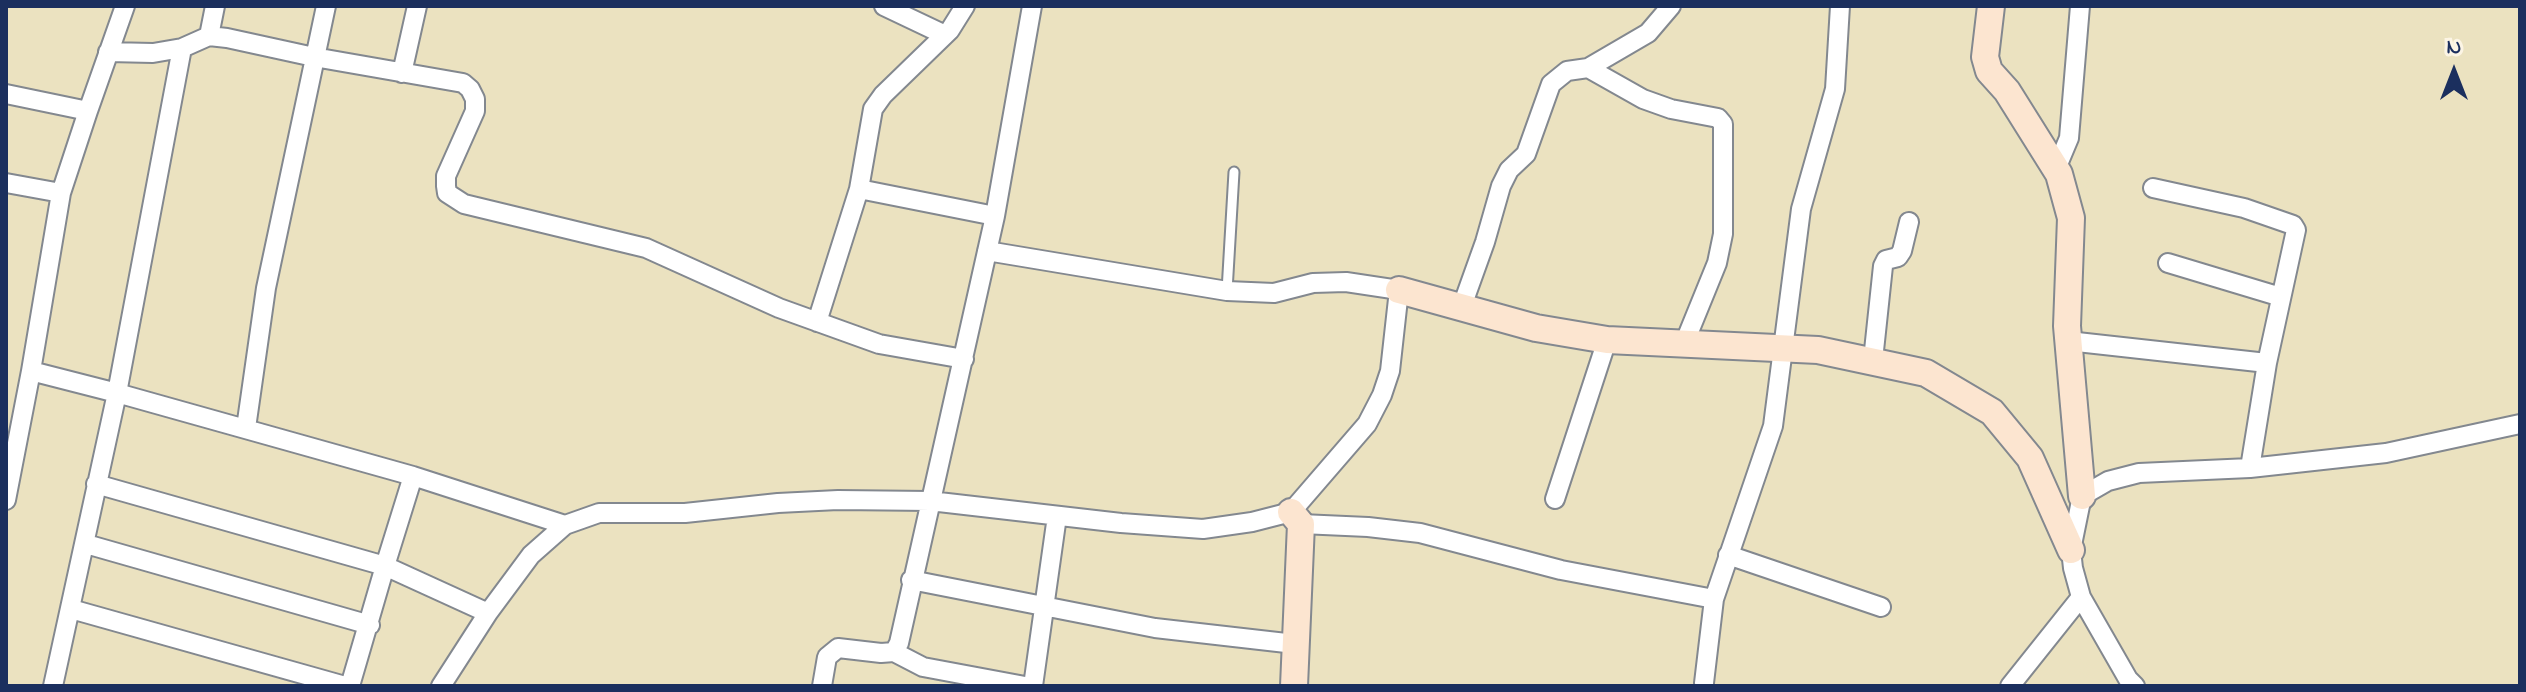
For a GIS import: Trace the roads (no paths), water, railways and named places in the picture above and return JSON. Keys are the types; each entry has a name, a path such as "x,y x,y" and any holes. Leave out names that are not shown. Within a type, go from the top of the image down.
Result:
{"street":[{"path":"6,500 61,193 125,6"},
{"path":"209,36 215,6"},
{"path":"246,428 266,288 326,6"},
{"path":"402,73 417,6"},
{"path":"884,6 945,35"},
{"path":"817,322 859,189 873,109 883,95 945,35 965,6"},
{"path":"894,652 899,643 995,216 1032,6"},
{"path":"1461,309 1501,186 1509,170 1526,154 1551,84 1567,71 1588,68 1648,33 1671,6"},
{"path":"1706,685 1714,599 1773,426 1801,209 1835,89 1840,6"},
{"path":"1991,6 1985,57 1989,71 2007,91 2056,169 2071,218 2068,341 2082,496 2071,550"},
{"path":"2056,169 2069,138 2080,6"},
{"path":"108,52 153,53 182,48 209,36 463,83 475,99 475,111 446,176 447,193 464,204 646,248 724,285 879,344 964,359"},
{"path":"53,686 117,393 182,48"},
{"path":"1588,68 1643,99 1671,109 1718,118 1723,124 1723,234 1717,263 1684,344"},
{"path":"6,94 88,111"},
{"path":"6,183 61,193"},
{"path":"2153,188 2244,208 2293,225 2296,230 2267,363 2250,468"},
{"path":"859,189 995,216"},
{"path":"1873,360 1883,266 1886,260 1898,257 1902,251 1909,222"},
{"path":"987,251 1227,291 1274,293 1313,283 1346,282 1399,290 1536,328 1607,340 1818,350 1926,373 1992,412 2030,458 2071,550 2081,597 2135,686"},
{"path":"2168,263 2281,297"},
{"path":"1294,686 1296,518 1367,424 1382,395 1390,371 1399,290"},
{"path":"1555,499 1607,340"},
{"path":"2068,341 2267,363"},
{"path":"31,371 413,476 565,525"},
{"path":"2082,496 2108,481 2139,473 2250,468 2386,453 2520,424"},
{"path":"71,609 347,686 370,625 413,476"},
{"path":"96,484 385,566 488,613"},
{"path":"441,686 488,613 531,555 565,525 599,513 685,513 838,500 930,501 1203,529 1296,518 1420,533 1561,570 1714,599"},
{"path":"1033,686 1057,516"},
{"path":"86,544 370,625"},
{"path":"1728,555 1881,607"},
{"path":"911,580 1155,628 1295,644"},
{"path":"2010,686 2081,597"},
{"path":"822,686 827,657 838,648 894,652 923,667 1025,686"}],"lane":[{"path":"1227,291 1234,172"}]}
